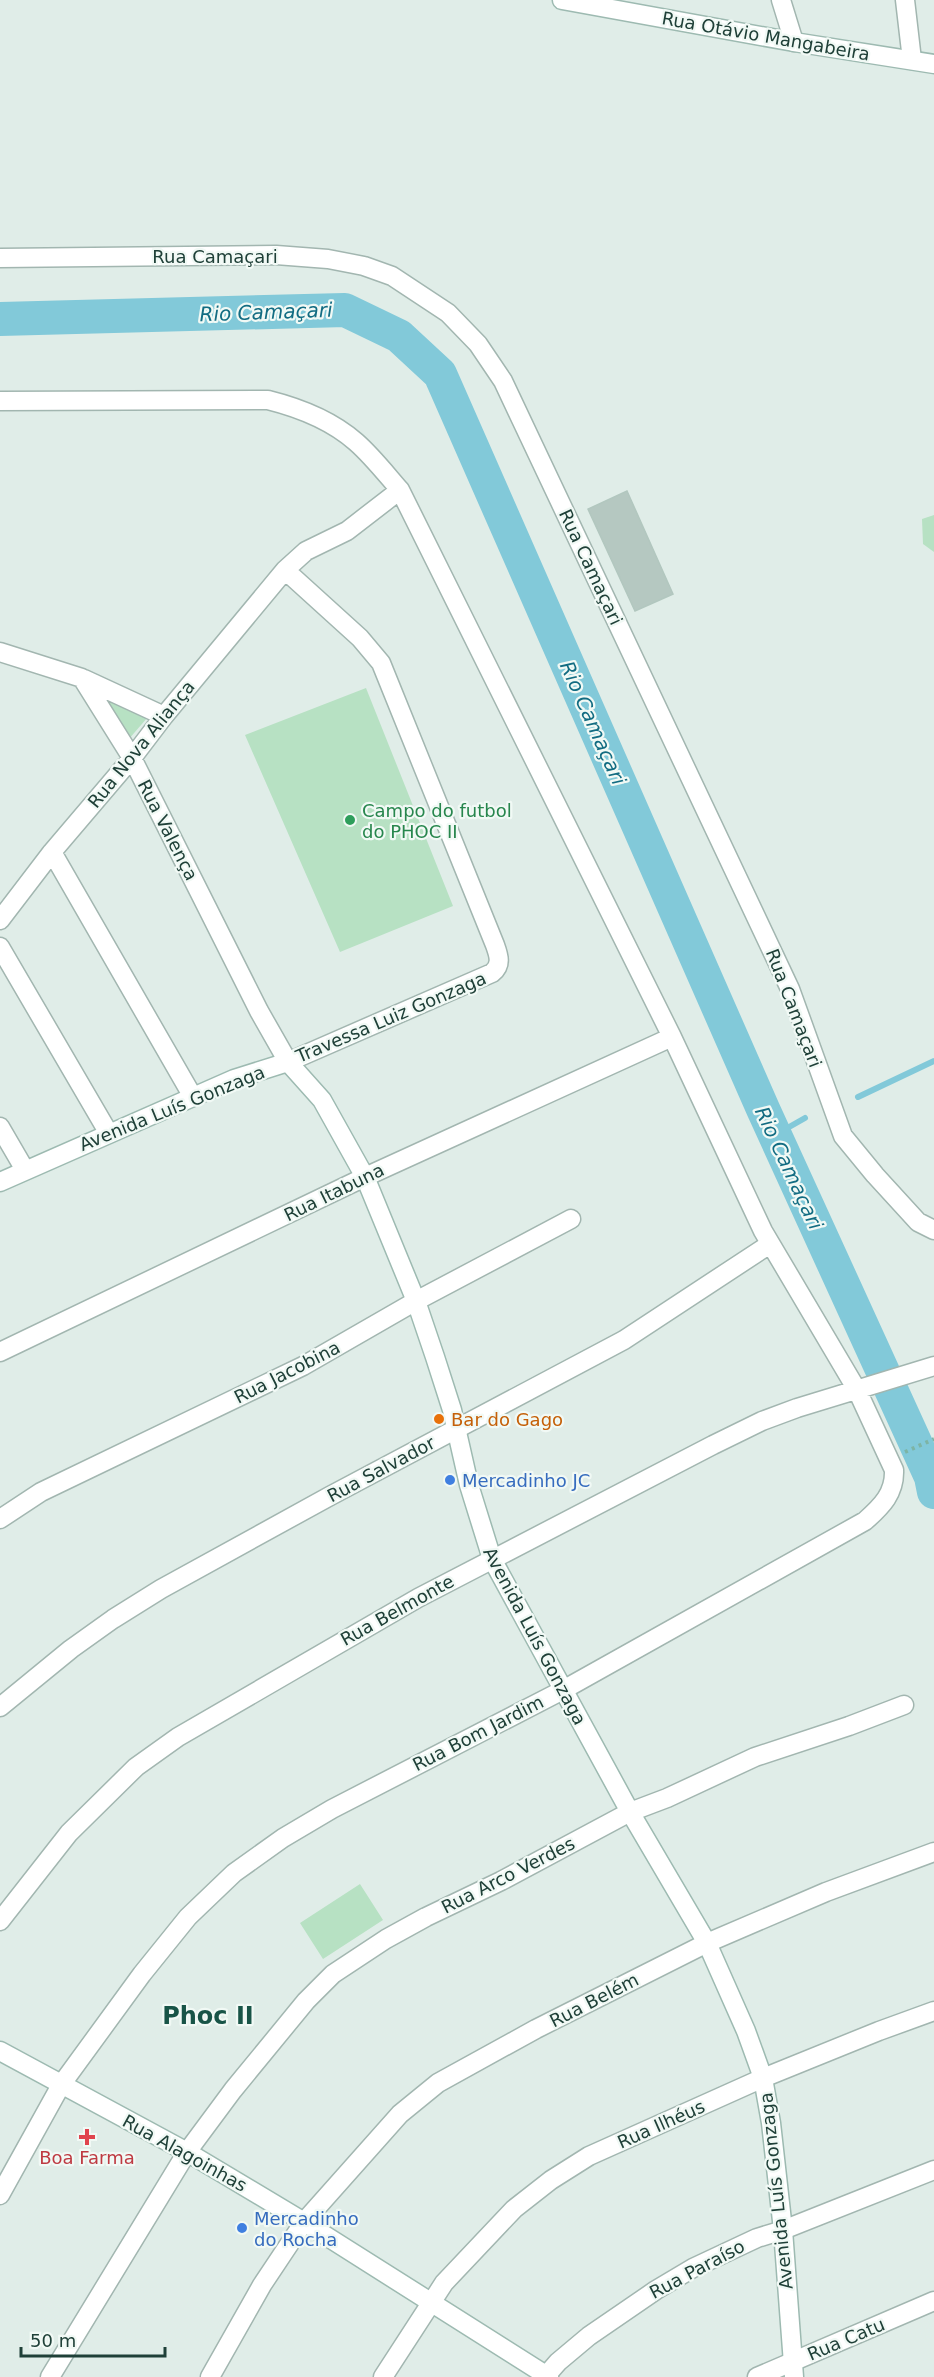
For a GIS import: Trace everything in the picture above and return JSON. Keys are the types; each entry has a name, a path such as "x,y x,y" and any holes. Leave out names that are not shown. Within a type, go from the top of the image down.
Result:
{"street":[{"name":"Rua Otávio Mangabeira","path":"562,0 794,42 934,64"},
{"path":"781,0 794,42"},
{"path":"905,0 912,60"},
{"name":"Rua Camaçari","path":"0,258 276,255 328,259 364,266 392,276 448,313 478,344 502,381 790,989 843,1136 918,1222 934,1230"},
{"name":"Rua Bom Jardim","path":"0,401 268,400 299,408 342,431 356,442 400,490 672,1037 770,1244 856,1390 894,1470 894,1482 889,1496 866,1521 563,1690 332,1809 283,1838 234,1873 206,1898 166,1942 61,2085 0,2194"},
{"name":"Rua Nova Aliança","path":"0,920 52,852 285,570 306,550 346,531 400,490"},
{"name":"Travessa Luiz Gonzaga","path":"285,570 360,638 381,663 490,934 499,962 497,969 492,973 288,1062"},
{"path":"0,652 82,678 164,716"},
{"name":"Rua Valença","path":"82,678 132,758 254,1001 288,1062"},
{"path":"52,852 193,1097"},
{"path":"0,947 108,1132"},
{"name":"Rua Itabuna","path":"0,1352 365,1176 672,1037"},
{"name":"Avenida Luís Gonzaga","path":"0,1182 108,1132 234,1079 288,1062 322,1100 365,1176 416,1301 444,1384 469,1485 492,1559 630,1812 707,1943 763,2078 771,2123 783,2230 793,2370"},
{"path":"0,1126 25,1170"},
{"name":"Rua Jacobina","path":"0,1519 42,1492 303,1366 416,1301 571,1219"},
{"name":"Rua Salvador","path":"0,1707 70,1649 161,1589 624,1340 770,1244"},
{"name":"Rua Belmonte","path":"0,1921 69,1833 136,1767 177,1737 418,1598 625,1489 762,1421 927,1368"},
{"name":"Rua Arco Verdes","path":"50,2377 187,2152 233,2090 306,2001 333,1974 386,1939 426,1917 501,1881 630,1812 755,1757 904,1705"},
{"name":"Rua Belém","path":"210,2377 262,2285 304,2222 400,2114 438,2084 536,2029 707,1943 826,1892 934,1852"},
{"name":"Rua Ilhéus","path":"383,2377 431,2302 459,2266 514,2209 551,2180 589,2156 763,2078 934,2011"},
{"name":"Rua Alagoinhas","path":"0,2051 187,2152 304,2222 547,2376"},
{"name":"Rua Paraíso","path":"547,2376 589,2336 656,2290 727,2250 934,2170"},
{"name":"Rua Catu","path":"757,2377 793,2370 934,2301"}],"path":[{"path":"910,1449 934,1438"}],"green space":[{"path":"934,515 934,552 923,544 922,519"},
{"name":"Campo do futbol do PHOC II","path":"366,688 453,906 340,952 245,735"},
{"path":"101,694 148,717 128,740"},
{"path":"360,1884 383,1920 323,1959 300,1923"}],"building":[{"path":"627,491 673,594 635,611 588,509"}],"waterway":[{"name":"Rio Camaçari","path":"0,319 345,310 399,336 440,374 763,1109 931,1477 934,1492"},
{"path":"858,1097 934,1061"},
{"path":"775,1135 805,1118"}],"place":[{"name":"Campo do futbol do PHOC II","path":"350,820"},
{"name":"Bar do Gago","path":"439,1419"},
{"name":"Mercadinho JC","path":"450,1480"},
{"name":"Boa Farma","path":"87,2137"},
{"name":"Mercadinho do Rocha","path":"242,2228"}],"district":[{"name":"Phoc II","path":"208,2016"}]}
